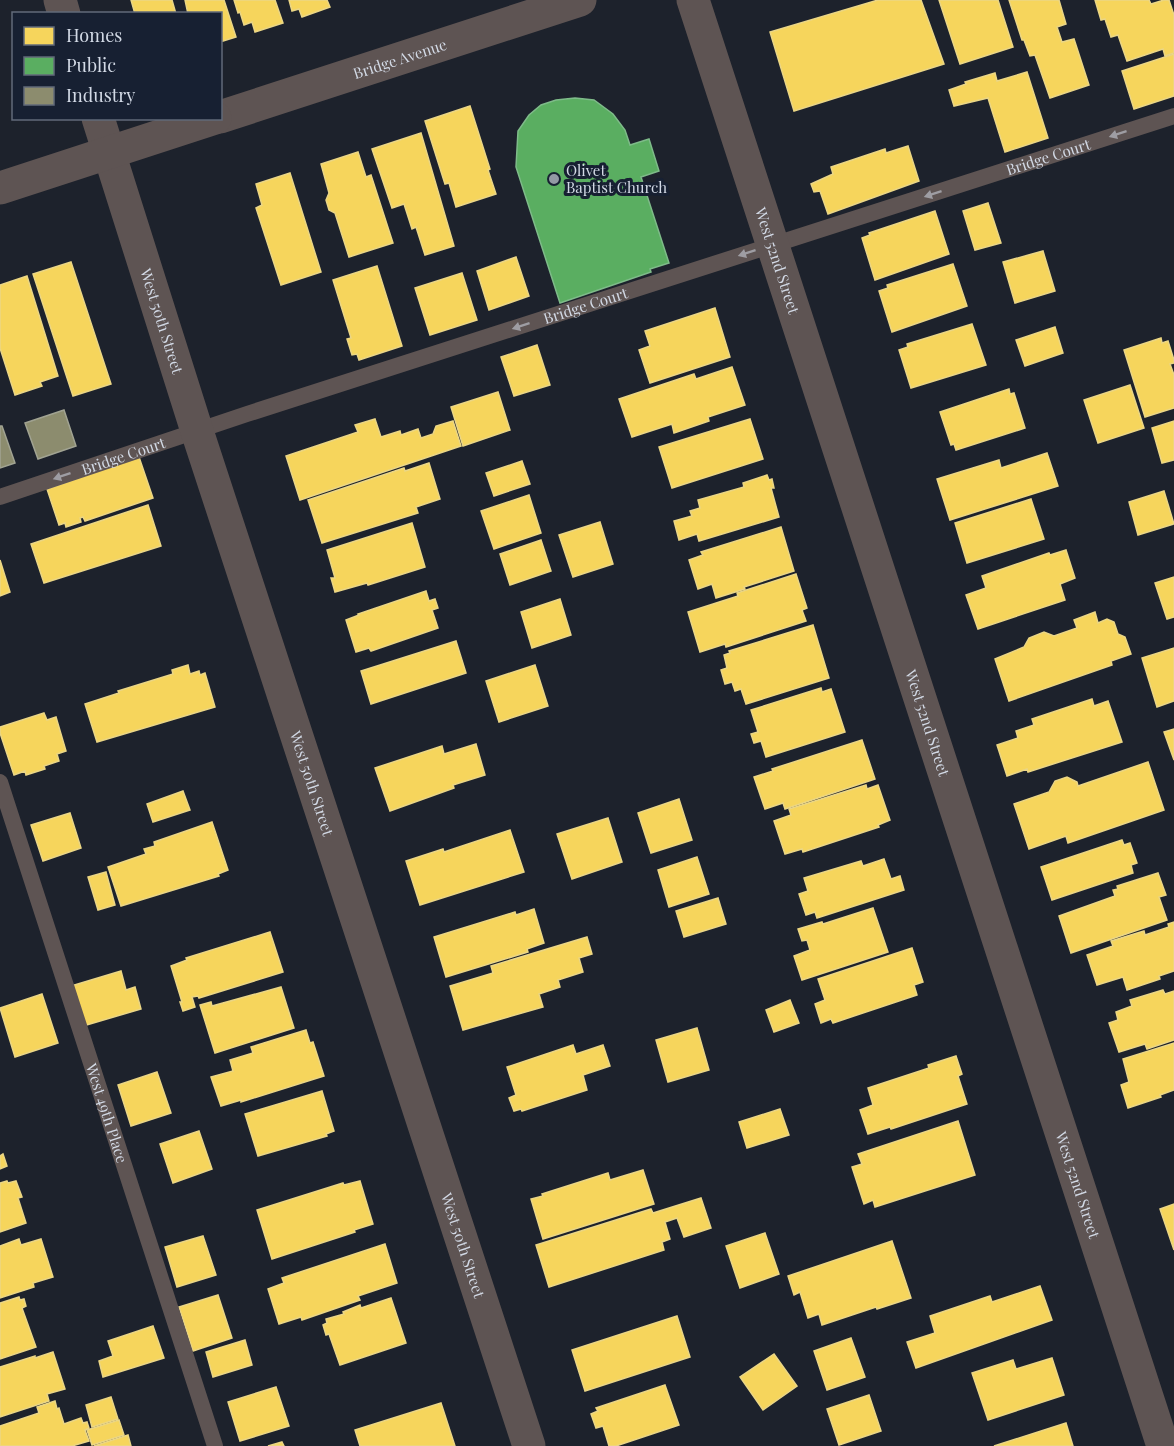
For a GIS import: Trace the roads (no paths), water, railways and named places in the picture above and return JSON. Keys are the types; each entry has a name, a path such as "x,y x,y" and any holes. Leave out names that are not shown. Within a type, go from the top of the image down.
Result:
{"street":[{"name":"Bridge Avenue","path":"222,116 580,0"},
{"name":"West 52nd Street","path":"693,0 1163,1446"},
{"name":"West 50th Street","path":"99,120 197,430 529,1446"},
{"path":"0,188 209,120"}],"lane":[{"name":"Bridge Court","path":"0,497 197,430 1174,116"},
{"name":"West 49th Place","path":"0,782 215,1446"}],"place":[{"name":"Olivet Baptist Church","path":"554,179"}]}
